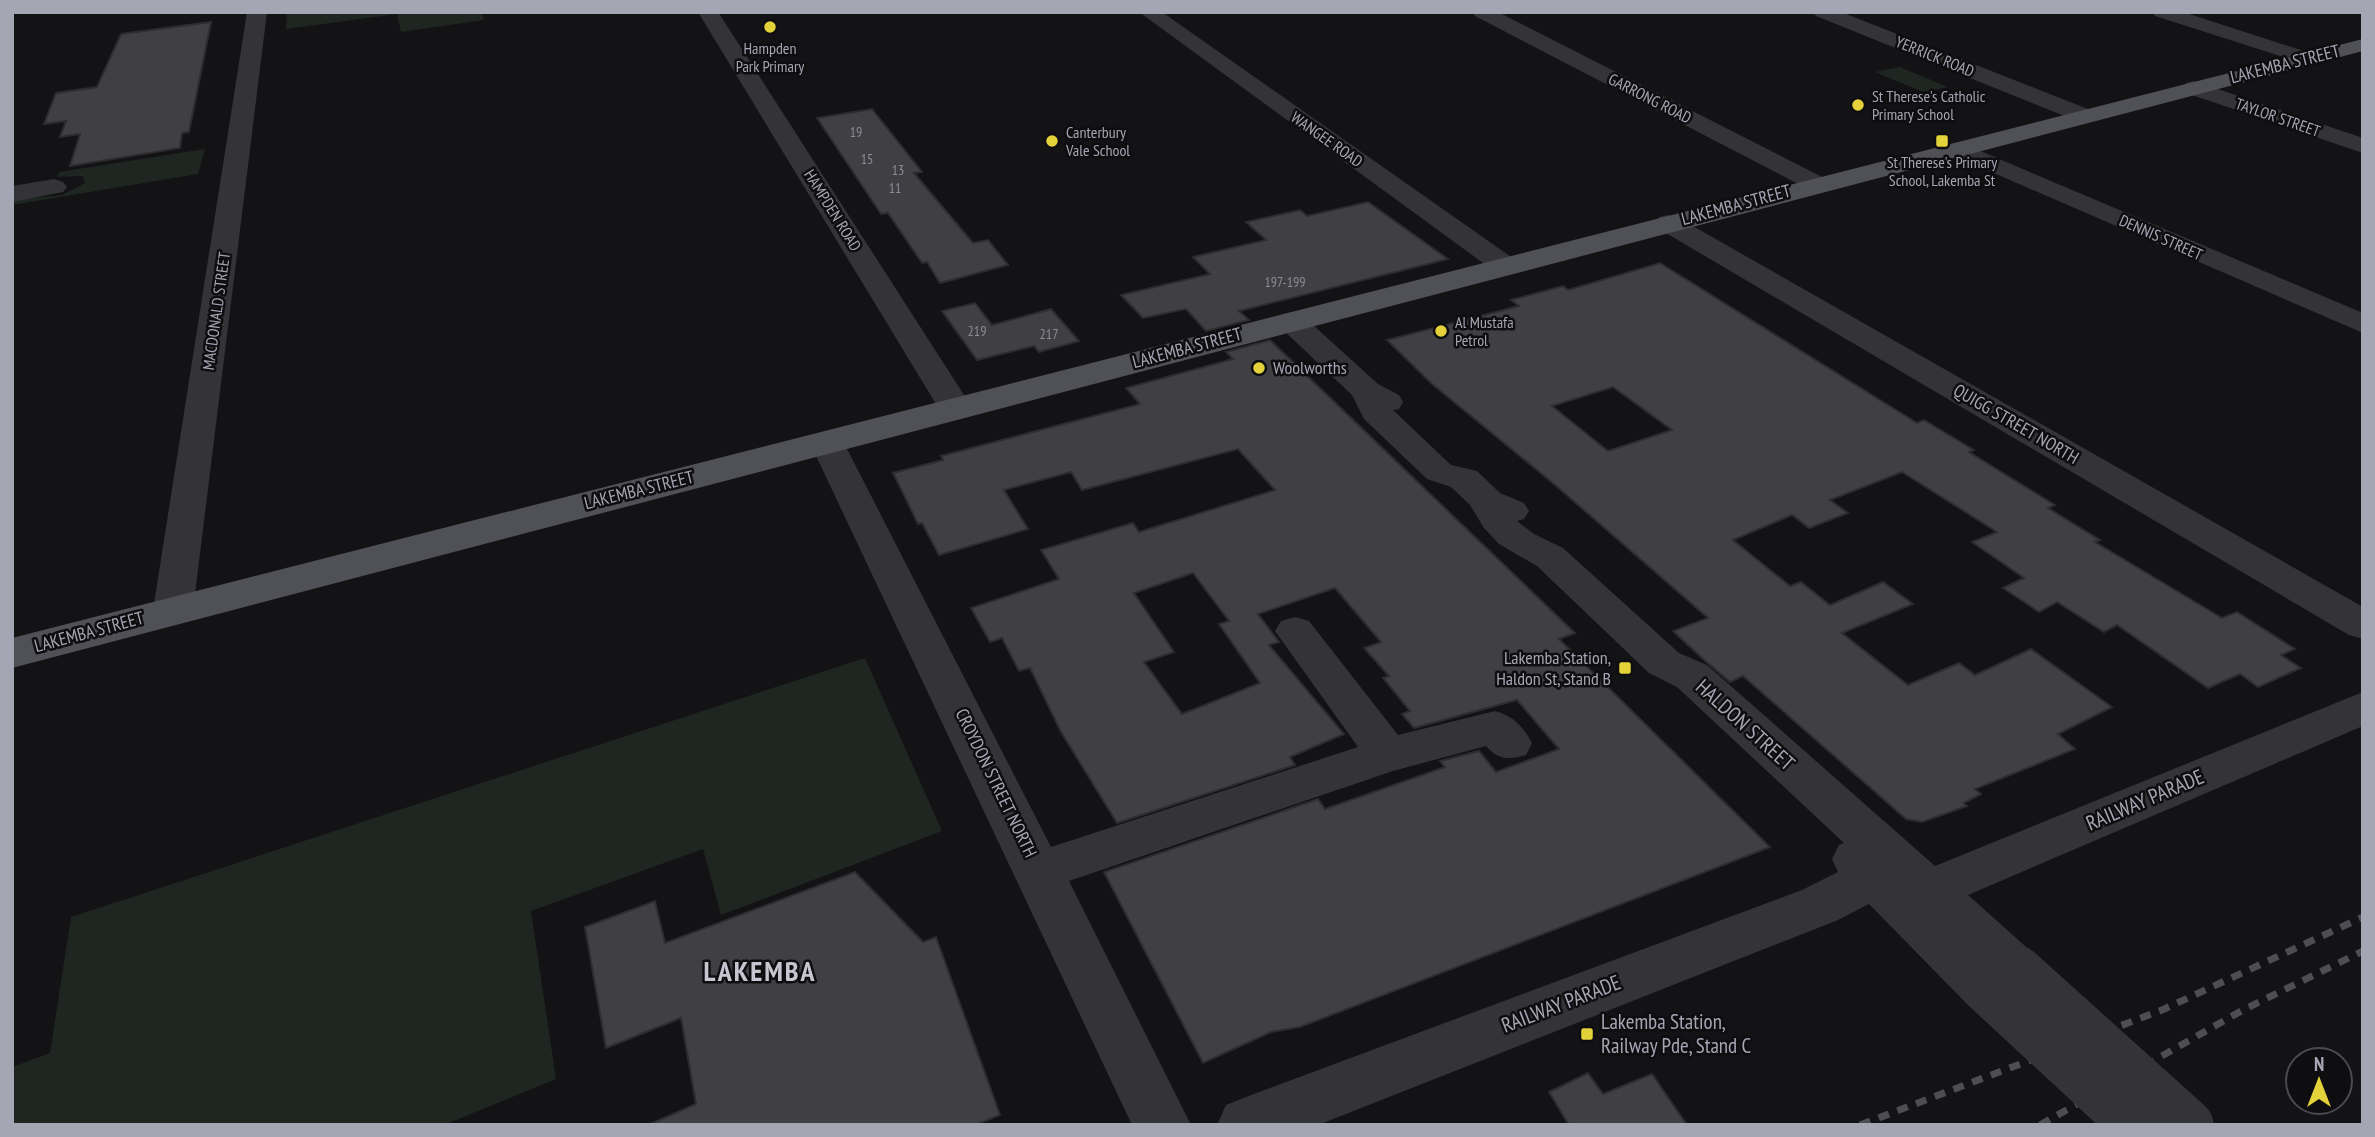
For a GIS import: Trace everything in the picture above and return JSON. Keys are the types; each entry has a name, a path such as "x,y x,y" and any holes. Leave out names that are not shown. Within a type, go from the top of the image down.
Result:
{"main road":[{"name":"LAKEMBA STREET","path":"12,653 2363,44"}],"street":[{"name":"MACDONALD STREET","path":"173,610 257,12"},
{"name":"HAMPDEN ROAD","path":"708,12 956,409"},
{"name":"WANGEE ROAD","path":"1149,12 1504,265"},
{"name":"GARRONG ROAD","path":"1482,12 1817,184"},
{"name":"YERRICK ROAD","path":"1823,12 2085,116"},
{"path":"2162,12 2306,58"},
{"name":"TAYLOR STREET","path":"2194,88 2363,146"},
{"name":"DENNIS STREET","path":"1959,149 2363,324"},
{"path":"12,194 54,187"},
{"name":"QUIGG STREET NORTH","path":"1668,223 2363,625"},
{"path":"1291,321 1367,391 1376,412 1439,472 1476,490 1491,515 1527,548 1550,557 1664,663"},
{"name":"CROYDON STREET NORTH","path":"827,443 1162,1125"},
{"path":"1295,631 1388,755"},
{"name":"HALDON STREET","path":"1664,663 1674,682 1807,803 1873,878 2188,1125"},
{"name":"HALDON STREET","path":"1664,663 1692,676 1927,891 2002,979 2135,1125"},
{"name":"RAILWAY PARADE","path":"1927,891 2363,708"},
{"path":"1039,871 1388,755 1495,727 1510,743"},
{"name":"RAILWAY PARADE","path":"1247,1125 1820,905 1873,878"}],"shaded area":[{"path":"287,12 484,12 484,20 401,32 397,14 286,29"},
{"path":"1900,67 1948,87 1923,92 1875,72"},
{"path":"205,149 198,174 12,205 12,200 62,195 85,183 83,176 57,177 59,172"},
{"path":"865,658 942,831 721,915 703,849 531,911 556,1079 444,1125 12,1125 12,1067 50,1053 71,917"}],"building":[{"path":"211,22 189,132 182,133 180,148 70,166 80,134 60,137 66,121 44,124 56,93 97,87 121,34"},
{"path":"872,109 922,172 914,173 973,243 988,240 1008,265 940,283 927,262 922,263 888,213 881,214 817,118"},
{"path":"1368,202 1448,259 1239,311 1249,320 1206,331 1186,309 1143,318 1121,295 1210,274 1193,257 1266,240 1246,222 1300,210 1307,216"},
{"path":"1660,263 1917,423 1924,420 1974,450 1969,452 2055,505 2048,508 2100,540 2095,542 2222,618 2237,612 2295,649 2281,655 2301,668 2258,687 2240,674 2208,688 2117,625 2104,632 2057,602 2039,612 2003,588 2024,578 1972,542 1997,532 1902,472 1830,500 1848,513 1809,528 1792,515 1733,540 1790,586 1801,582 1830,605 1883,582 1913,604 1842,633 1908,685 1959,663 1975,675 2031,649 2112,707 2058,734 2075,749 1975,789 1981,794 1964,803 1967,806 1922,822 1906,819 1743,676 1730,682 1703,659 1673,631 1708,618 1554,484 1432,384 1387,340 1519,306 1511,300 1563,286 1568,290","holes":["1613,387 1672,430 1608,451 1552,406"]},
{"path":"975,303 992,325 1051,309 1079,341 1039,352 1034,346 977,360 942,311"},
{"path":"1270,340 1575,633 1559,639 1770,847 1300,1027 1271,1032 1203,1063 1104,872 1318,799 1325,809 1445,767 1440,761 1479,751 1496,772 1559,749 1517,700 1414,728 1402,714 1410,711 1383,678 1389,676 1364,648 1381,642 1335,588 1258,614 1279,642 1269,645 1344,734 1290,757 1295,765 1117,823 1061,732 1030,668 1019,671 1002,638 990,642 971,608 1059,579 1041,550 1133,523 1139,532 1275,490 1238,449 1082,490 1071,472 1004,490 1028,529 939,555 922,523 918,524 893,473 943,460 941,456 1140,404 1126,388 1233,359 1226,352","holes":["1193,573 1229,621 1219,624 1260,683 1182,714 1144,662 1174,652 1134,593"]},
{"path":"855,872 923,942 936,937 1000,1115 975,1125 648,1125 696,1104 681,1018 606,1048 585,927 655,901 665,943"},
{"path":"1588,1073 1603,1094 1652,1074 1687,1125 1569,1125 1549,1092"}],"railway":[{"path":"1860,1125 2162,1010 2363,917"},
{"path":"2040,1125 2243,1010 2363,951"}],"place":[{"name":"Hampden Park Primary","path":"770,27"},
{"name":"St Therese's Catholic Primary School","path":"1858,105"},
{"name":"Canterbury Vale School","path":"1052,141"},
{"name":"St Therese's Primary School, Lakemba St","path":"1942,141"},
{"name":"Al Mustafa Petrol","path":"1441,331"},
{"name":"Woolworths","path":"1259,368"},
{"name":"Lakemba Station, Haldon St, Stand B","path":"1625,668"},
{"name":"Lakemba Station, Railway Pde, Stand C","path":"1587,1034"}],"district":[{"name":"LAKEMBA","path":"760,971"}]}
